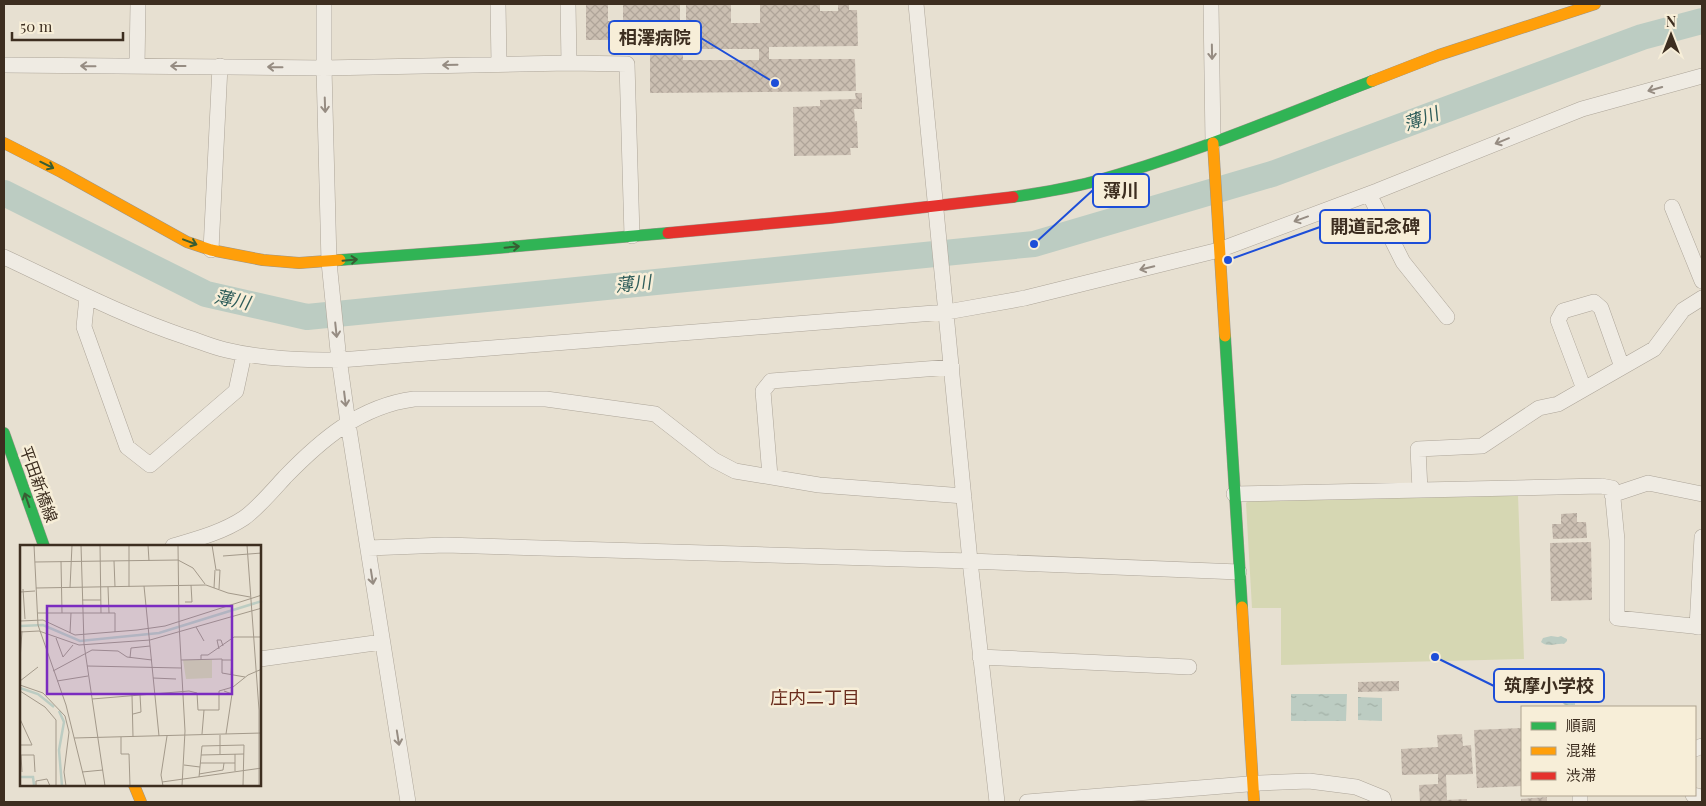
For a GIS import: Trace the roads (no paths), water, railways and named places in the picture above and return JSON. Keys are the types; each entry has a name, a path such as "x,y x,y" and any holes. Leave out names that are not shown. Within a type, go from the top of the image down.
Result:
{"street":[{"path":"136,66 138,4"},
{"path":"324,4 330,268 339,356 408,802"},
{"path":"498,4 499,64"},
{"path":"568,4 569,63"},
{"path":"916,4 970,561 997,802"},
{"path":"1211,4 1213,149 1218,245 1254,802"},
{"path":"4,143 61,172 158,228 187,242 211,250 263,260 330,268 632,236 937,211 1090,183 1156,163 1213,149 1439,55 1594,4"},
{"path":"4,65 324,68 569,63 627,64 632,236"},
{"path":"211,250 220,66"},
{"path":"4,257 87,297 156,327 223,350 300,360 946,308 1025,298 1218,245 1369,194 1582,110 1702,76"},
{"path":"1369,194 1403,262 1447,317"},
{"path":"1672,207 1702,281"},
{"path":"87,297 84,327 127,447 150,465 236,391 244,354"},
{"path":"1420,490 1418,449 1482,446 1539,408 1558,404 1654,349 1682,310 1702,298"},
{"path":"1584,389 1558,320 1563,311 1594,302 1601,308 1622,367"},
{"path":"770,476 763,391 771,381 952,367"},
{"path":"176,545 211,534 245,517 305,457 348,423 394,402 414,399 556,400 655,414 714,460 735,471 819,485 964,496"},
{"name":"平田新橋線","path":"4,433 44,545"},
{"path":"1612,495 1648,483 1702,494"},
{"path":"1234,494 1600,486 1612,488 1618,540 1617,618 1700,627 1702,538"},
{"path":"368,548 445,545 970,561 1238,572"},
{"path":"261,659 382,642"},
{"path":"980,657 1189,667"},
{"path":"1026,802 1260,783 1309,781 1356,787 1383,798 1384,802"},
{"path":"134,786 141,802"}],"water":[{"path":"1561,636 1567,639 1567,641 1564,644 1549,645 1541,642 1543,638"},
{"path":"1571,669 1575,669 1575,705 1565,705 1560,701 1561,692 1567,692 1567,676 1556,676 1557,673 1568,673"},
{"path":"1291,694 1347,694 1346,721 1291,721"},
{"path":"1358,697 1382,698 1382,721 1358,720"}],"waterway":[{"name":"薄川","path":"4,193 206,294 307,317 1034,244 1272,174 1642,37 1702,21"}],"place":[{"name":"相澤病院","path":"775,83"},
{"name":"薄川","path":"1034,244"},
{"name":"開道記念碑","path":"1228,260"},
{"name":"筑摩小学校","path":"1435,657"}],"district":[{"name":"庄内二丁目","path":"815,698"}]}
